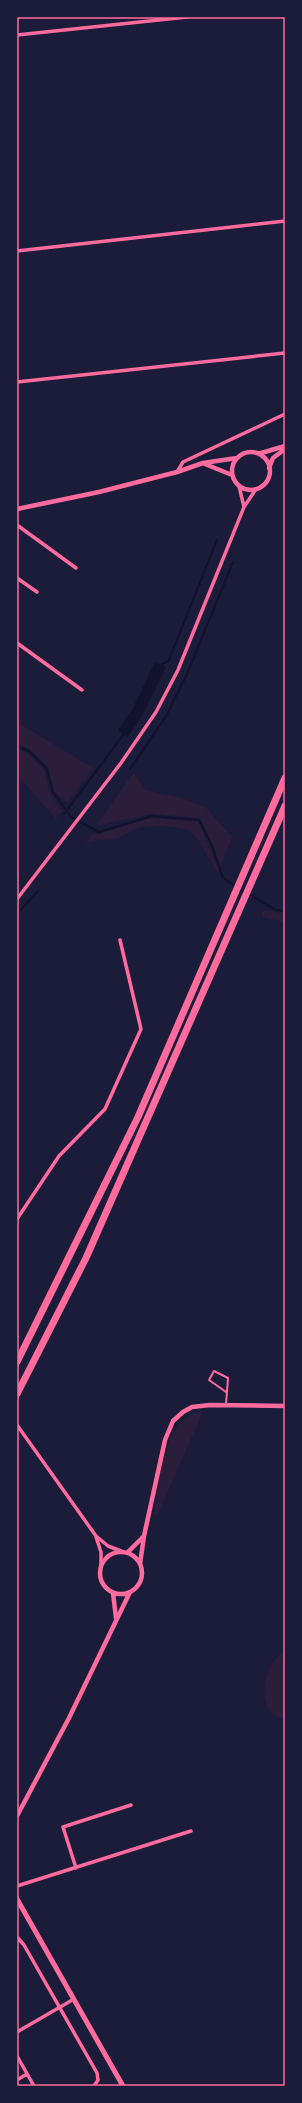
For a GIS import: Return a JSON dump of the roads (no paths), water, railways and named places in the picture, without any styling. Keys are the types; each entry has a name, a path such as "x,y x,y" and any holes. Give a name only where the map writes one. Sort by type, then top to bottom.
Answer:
{"highway":[{"path":"17,1362 138,1117 285,778"},
{"path":"17,1394 86,1258 148,1121 236,915 285,806"}],"main road":[{"path":"17,1899 123,2086"}],"street":[{"path":"17,35 187,17"},
{"path":"17,251 285,221"},
{"path":"17,382 285,353"},
{"path":"177,472 183,462 285,414"},
{"path":"17,509 99,492 177,472 203,463 237,458 245,453 258,454 285,447"},
{"path":"17,899 57,849 121,763 156,712 178,670 244,507 256,489 267,481 269,468 273,458 285,447"},
{"path":"258,454 266,460 269,468"},
{"path":"232,475 233,466 237,458"},
{"path":"203,463 232,475 239,486 244,507"},
{"path":"239,486 248,490 256,489"},
{"path":"17,525 76,568"},
{"path":"17,578 37,592"},
{"path":"17,643 82,690"},
{"path":"17,1219 59,1156 105,1109 141,1029 120,940"},
{"path":"140,1564 144,1536 165,1440 173,1421 183,1412 192,1408 210,1405 226,1404 285,1406"},
{"path":"17,1425 96,1536 108,1546 128,1552 136,1557 142,1572 141,1580 130,1592 69,1718 17,1816"},
{"path":"96,1536 101,1552 101,1565 99,1573 101,1581 106,1588 113,1593 121,1594 130,1592"},
{"path":"128,1552 144,1536"},
{"path":"101,1565 109,1555 121,1551"},
{"path":"113,1593 116,1620"},
{"path":"76,1868 63,1827 130,1805"},
{"path":"17,1886 191,1831"},
{"path":"17,1937 24,1945 97,2074 98,2080 94,2086"},
{"path":"17,2032 74,1999"},
{"path":"17,2056 34,2086"},
{"path":"17,2080 27,2074"}],"lane":[{"path":"226,1392 209,1380 214,1371 228,1378 226,1404"}],"waterway":[{"path":"161,665 169,660 217,540"},
{"path":"130,769 165,718 187,674 233,562"},
{"path":"64,814 124,734"},
{"path":"17,746 29,751 47,769 53,792 71,817 99,832 152,816 199,820 211,843 223,878 245,892"},
{"path":"17,882 21,878"},
{"path":"17,914 38,891"},
{"path":"249,894 276,910 285,911"}]}
